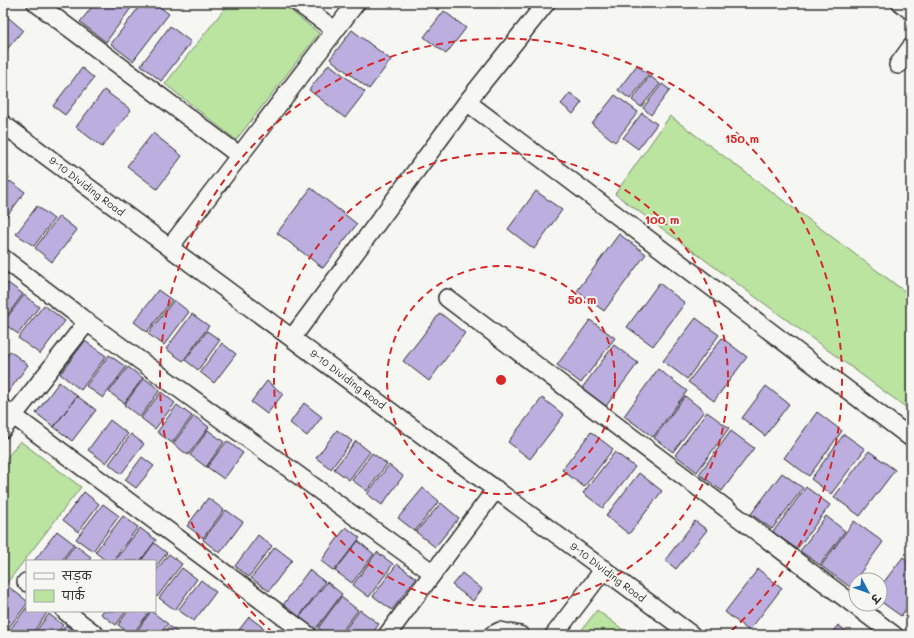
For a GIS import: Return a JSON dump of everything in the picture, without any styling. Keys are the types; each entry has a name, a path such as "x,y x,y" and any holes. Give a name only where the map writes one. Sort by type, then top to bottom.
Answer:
{"street":[{"path":"36,3 240,156"},
{"path":"298,3 335,30"},
{"path":"170,248 356,3"},
{"path":"292,338 467,102 546,3"},
{"path":"901,3 911,11"},
{"path":"898,65 911,47"},
{"path":"467,102 911,438"},
{"name":"9-10 Dividing Road","path":"3,124 692,635"},
{"path":"3,258 87,322 433,573"},
{"path":"447,298 894,635"},
{"path":"3,429 8,412 87,322"},
{"path":"8,412 308,635"},
{"path":"386,635 496,489"},
{"path":"554,635 604,569"},
{"path":"65,612 96,635"},
{"path":"492,635 500,631 520,635"}],"green space":[{"path":"229,3 281,3 319,33 236,140 165,84"},
{"path":"670,116 911,296 911,411 615,194"},
{"path":"20,441 81,487 3,588 3,463"},
{"path":"597,610 630,635 578,635"}],"building":[{"path":"95,3 134,4 106,42 80,22"},
{"path":"142,3 155,3 169,14 133,61 111,44"},
{"path":"429,3 443,3 438,10"},
{"path":"444,11 466,28 446,54 424,37"},
{"path":"3,13 23,30 3,54"},
{"path":"170,26 191,42 161,81 141,65"},
{"path":"352,30 391,60 369,89 330,59"},
{"path":"329,64 365,92 345,118 309,90"},
{"path":"637,65 649,75 630,99 618,90"},
{"path":"82,68 94,78 65,115 53,106"},
{"path":"650,76 660,84 641,107 632,100"},
{"path":"662,84 670,90 651,115 643,108"},
{"path":"104,90 131,110 102,147 76,127"},
{"path":"570,93 582,102 573,114 561,104"},
{"path":"615,95 638,112 615,142 592,124"},
{"path":"642,113 657,124 638,149 623,138"},
{"path":"153,133 182,156 157,189 127,166"},
{"path":"3,172 9,177 3,186"},
{"path":"10,181 25,192 4,220 3,190"},
{"path":"311,188 357,224 323,268 277,233"},
{"path":"536,191 562,210 534,249 508,229"},
{"path":"37,206 54,219 34,246 16,234"},
{"path":"59,216 77,230 52,262 35,248"},
{"path":"619,234 646,254 604,311 577,291"},
{"path":"8,283 23,294 3,321 3,290"},
{"path":"659,283 685,303 653,346 627,327"},
{"path":"158,290 172,300 147,332 134,322"},
{"path":"24,295 39,307 18,334 3,323"},
{"path":"174,300 189,312 164,345 148,334"},
{"path":"44,305 65,321 40,354 18,338"},
{"path":"440,313 465,333 429,381 403,361"},
{"path":"192,314 209,326 183,361 166,349"},
{"path":"696,318 719,335 687,379 663,361"},
{"path":"590,320 615,338 581,383 557,365"},
{"path":"207,331 220,340 198,370 185,360"},
{"path":"722,338 747,357 714,401 688,382"},
{"path":"85,341 106,356 81,390 60,374"},
{"path":"222,343 236,354 214,383 200,372"},
{"path":"614,345 638,363 606,406 582,388"},
{"path":"10,351 28,365 6,395 3,392 3,361"},
{"path":"109,355 126,367 103,398 86,386"},
{"path":"128,367 143,378 124,403 109,392"},
{"path":"658,369 687,391 653,437 624,416"},
{"path":"144,378 160,390 140,417 124,405"},
{"path":"267,381 283,394 267,414 251,402"},
{"path":"59,382 77,396 54,427 36,413"},
{"path":"766,386 789,404 765,436 742,418"},
{"path":"161,392 175,403 155,429 141,418"},
{"path":"77,396 96,410 72,441 54,427"},
{"path":"685,396 704,411 673,452 654,438"},
{"path":"542,398 564,415 530,459 508,442"},
{"path":"304,403 322,417 307,436 290,423"},
{"path":"177,405 192,416 172,443 157,432"},
{"path":"707,412 729,428 697,472 675,455"},
{"path":"817,412 842,431 809,476 784,458"},
{"path":"194,416 209,427 188,455 173,444"},
{"path":"110,420 128,434 106,463 88,450"},
{"path":"208,430 224,442 206,467 190,455"},
{"path":"337,430 352,441 331,469 316,458"},
{"path":"731,431 754,448 722,491 699,474"},
{"path":"591,432 613,449 584,487 562,470"},
{"path":"131,434 144,444 121,474 109,464"},
{"path":"844,434 865,449 831,494 811,479"},
{"path":"227,441 243,453 224,479 207,467"},
{"path":"356,441 370,452 349,480 334,469"},
{"path":"869,451 895,470 860,516 834,497"},
{"path":"615,452 635,467 603,508 583,493"},
{"path":"372,453 387,464 367,491 352,480"},
{"path":"142,457 154,466 136,488 125,480"},
{"path":"389,465 403,476 382,505 367,494"},
{"path":"639,473 662,491 629,534 606,516"},
{"path":"782,473 803,488 772,529 751,514"},
{"path":"806,487 830,505 797,549 773,532"},
{"path":"423,488 439,501 415,531 398,518"},
{"path":"84,492 99,504 78,532 63,520"},
{"path":"208,498 224,510 203,538 187,526"},
{"path":"441,503 459,518 435,547 416,532"},
{"path":"103,504 119,516 93,551 76,539"},
{"path":"226,510 243,522 220,553 203,540"},
{"path":"123,516 138,527 113,560 105,560 95,552"},
{"path":"826,516 845,531 820,565 800,551"},
{"path":"695,521 707,530 676,569 665,560"},
{"path":"854,521 883,542 861,572 848,572 848,586 821,566"},
{"path":"346,527 360,538 334,571 321,561"},
{"path":"140,528 156,540 141,560 115,560"},
{"path":"57,531 74,544 62,560 35,560"},
{"path":"258,535 272,546 249,577 235,566"},
{"path":"358,541 374,554 352,583 335,571"},
{"path":"154,543 167,553 156,567 156,560 142,560"},
{"path":"75,545 91,557 90,560 64,560"},
{"path":"275,547 292,560 269,591 251,578"},
{"path":"377,552 393,564 369,597 353,585"},
{"path":"169,554 182,564 157,597 156,571"},
{"path":"903,557 911,563 911,602 901,616 888,607 888,577"},
{"path":"397,564 416,578 392,610 373,596"},
{"path":"182,568 197,579 175,610 159,598"},
{"path":"758,569 782,588 749,631 725,612"},
{"path":"309,570 325,582 299,617 283,605"},
{"path":"462,573 482,589 473,601 452,585"},
{"path":"201,580 216,592 194,621 178,610"},
{"path":"327,582 342,594 315,630 299,618"},
{"path":"9,587 26,600 26,605 3,635 3,594"},
{"path":"341,597 358,610 339,635 328,635 318,628"},
{"path":"26,608 26,612 47,613 31,635 6,635"},
{"path":"360,610 379,624 371,635 341,635"},
{"path":"102,612 125,612 116,625 101,614"},
{"path":"127,612 149,612 132,635 118,625"},
{"path":"150,612 168,624 159,635 134,635"},
{"path":"49,614 63,625 56,635 33,635"},
{"path":"249,617 265,629 260,635 235,635"},
{"path":"66,625 79,635 58,635"},
{"path":"838,625 851,635 830,635"},
{"path":"169,626 181,635 162,635"}]}
